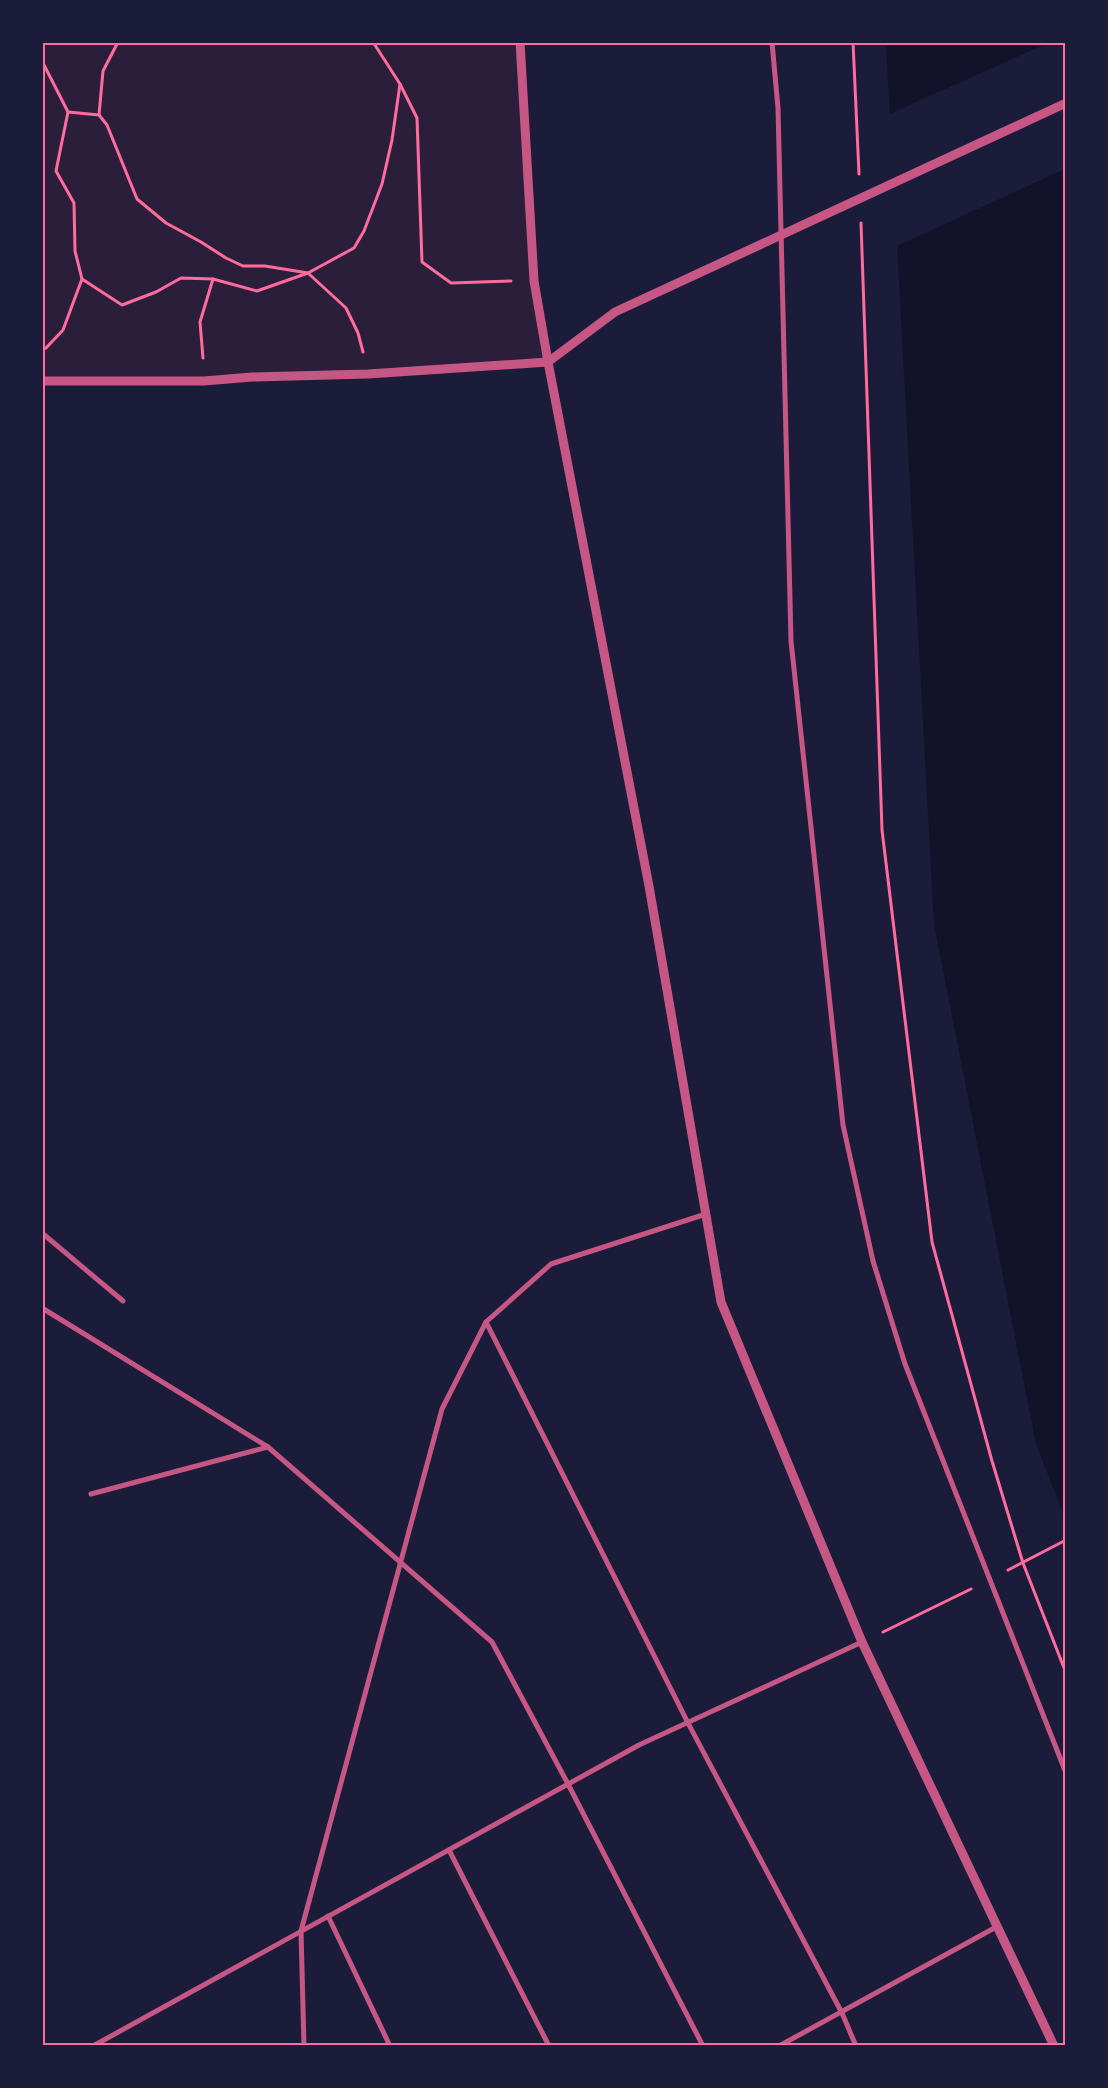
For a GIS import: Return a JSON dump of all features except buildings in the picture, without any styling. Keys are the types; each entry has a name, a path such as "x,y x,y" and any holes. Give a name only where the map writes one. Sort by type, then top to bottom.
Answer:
{"street":[{"path":"520,42 534,281 647,876 721,1302 862,1642 1054,2046"},
{"path":"772,42 778,108 791,641 843,1125 873,1261 905,1364 1066,1774"},
{"path":"42,381 204,382 252,377 368,374 548,362 615,312 1066,102"},
{"path":"304,2046 301,1931 442,1409 486,1322 551,1264 706,1214"},
{"path":"42,1233 123,1301"},
{"path":"42,1308 268,1447 492,1642 568,1784 703,2046"},
{"path":"486,1322 688,1723 842,2013 856,2046"},
{"path":"91,1494 268,1447"},
{"path":"93,2046 639,1745 862,1642"},
{"path":"449,1850 549,2046"},
{"path":"328,1916 390,2046"},
{"path":"779,2046 998,1926"}],"path":[{"path":"118,42 103,71 99,115 107,125 137,199 166,223 243,266 265,266 308,274 346,308 358,333 368,374"},
{"path":"373,42 400,84 417,118 422,262 451,283 534,281"},
{"path":"853,42 859,178"},
{"path":"42,61 68,112 56,171 74,203 75,251 82,279 63,330 46,348 42,348"},
{"path":"82,279 122,305 156,292 181,278 213,279 257,291 308,274 354,248 364,230 382,184 392,140 400,84"},
{"path":"68,112 99,115"},
{"path":"861,218 882,830 932,1242 992,1461 1020,1554 1066,1673"},
{"path":"204,382 200,322 213,279"},
{"path":"1005,1571 1066,1540"},
{"path":"862,1642 979,1584"}],"shaded area":[{"path":"43,43 515,43 534,281 548,362 368,374 43,381"},
{"path":"886,43 1065,43 1065,1518 1036,1444 934,924"}],"pier":[{"path":"1048,43 1065,43 1065,169 895,247 887,115"}]}
